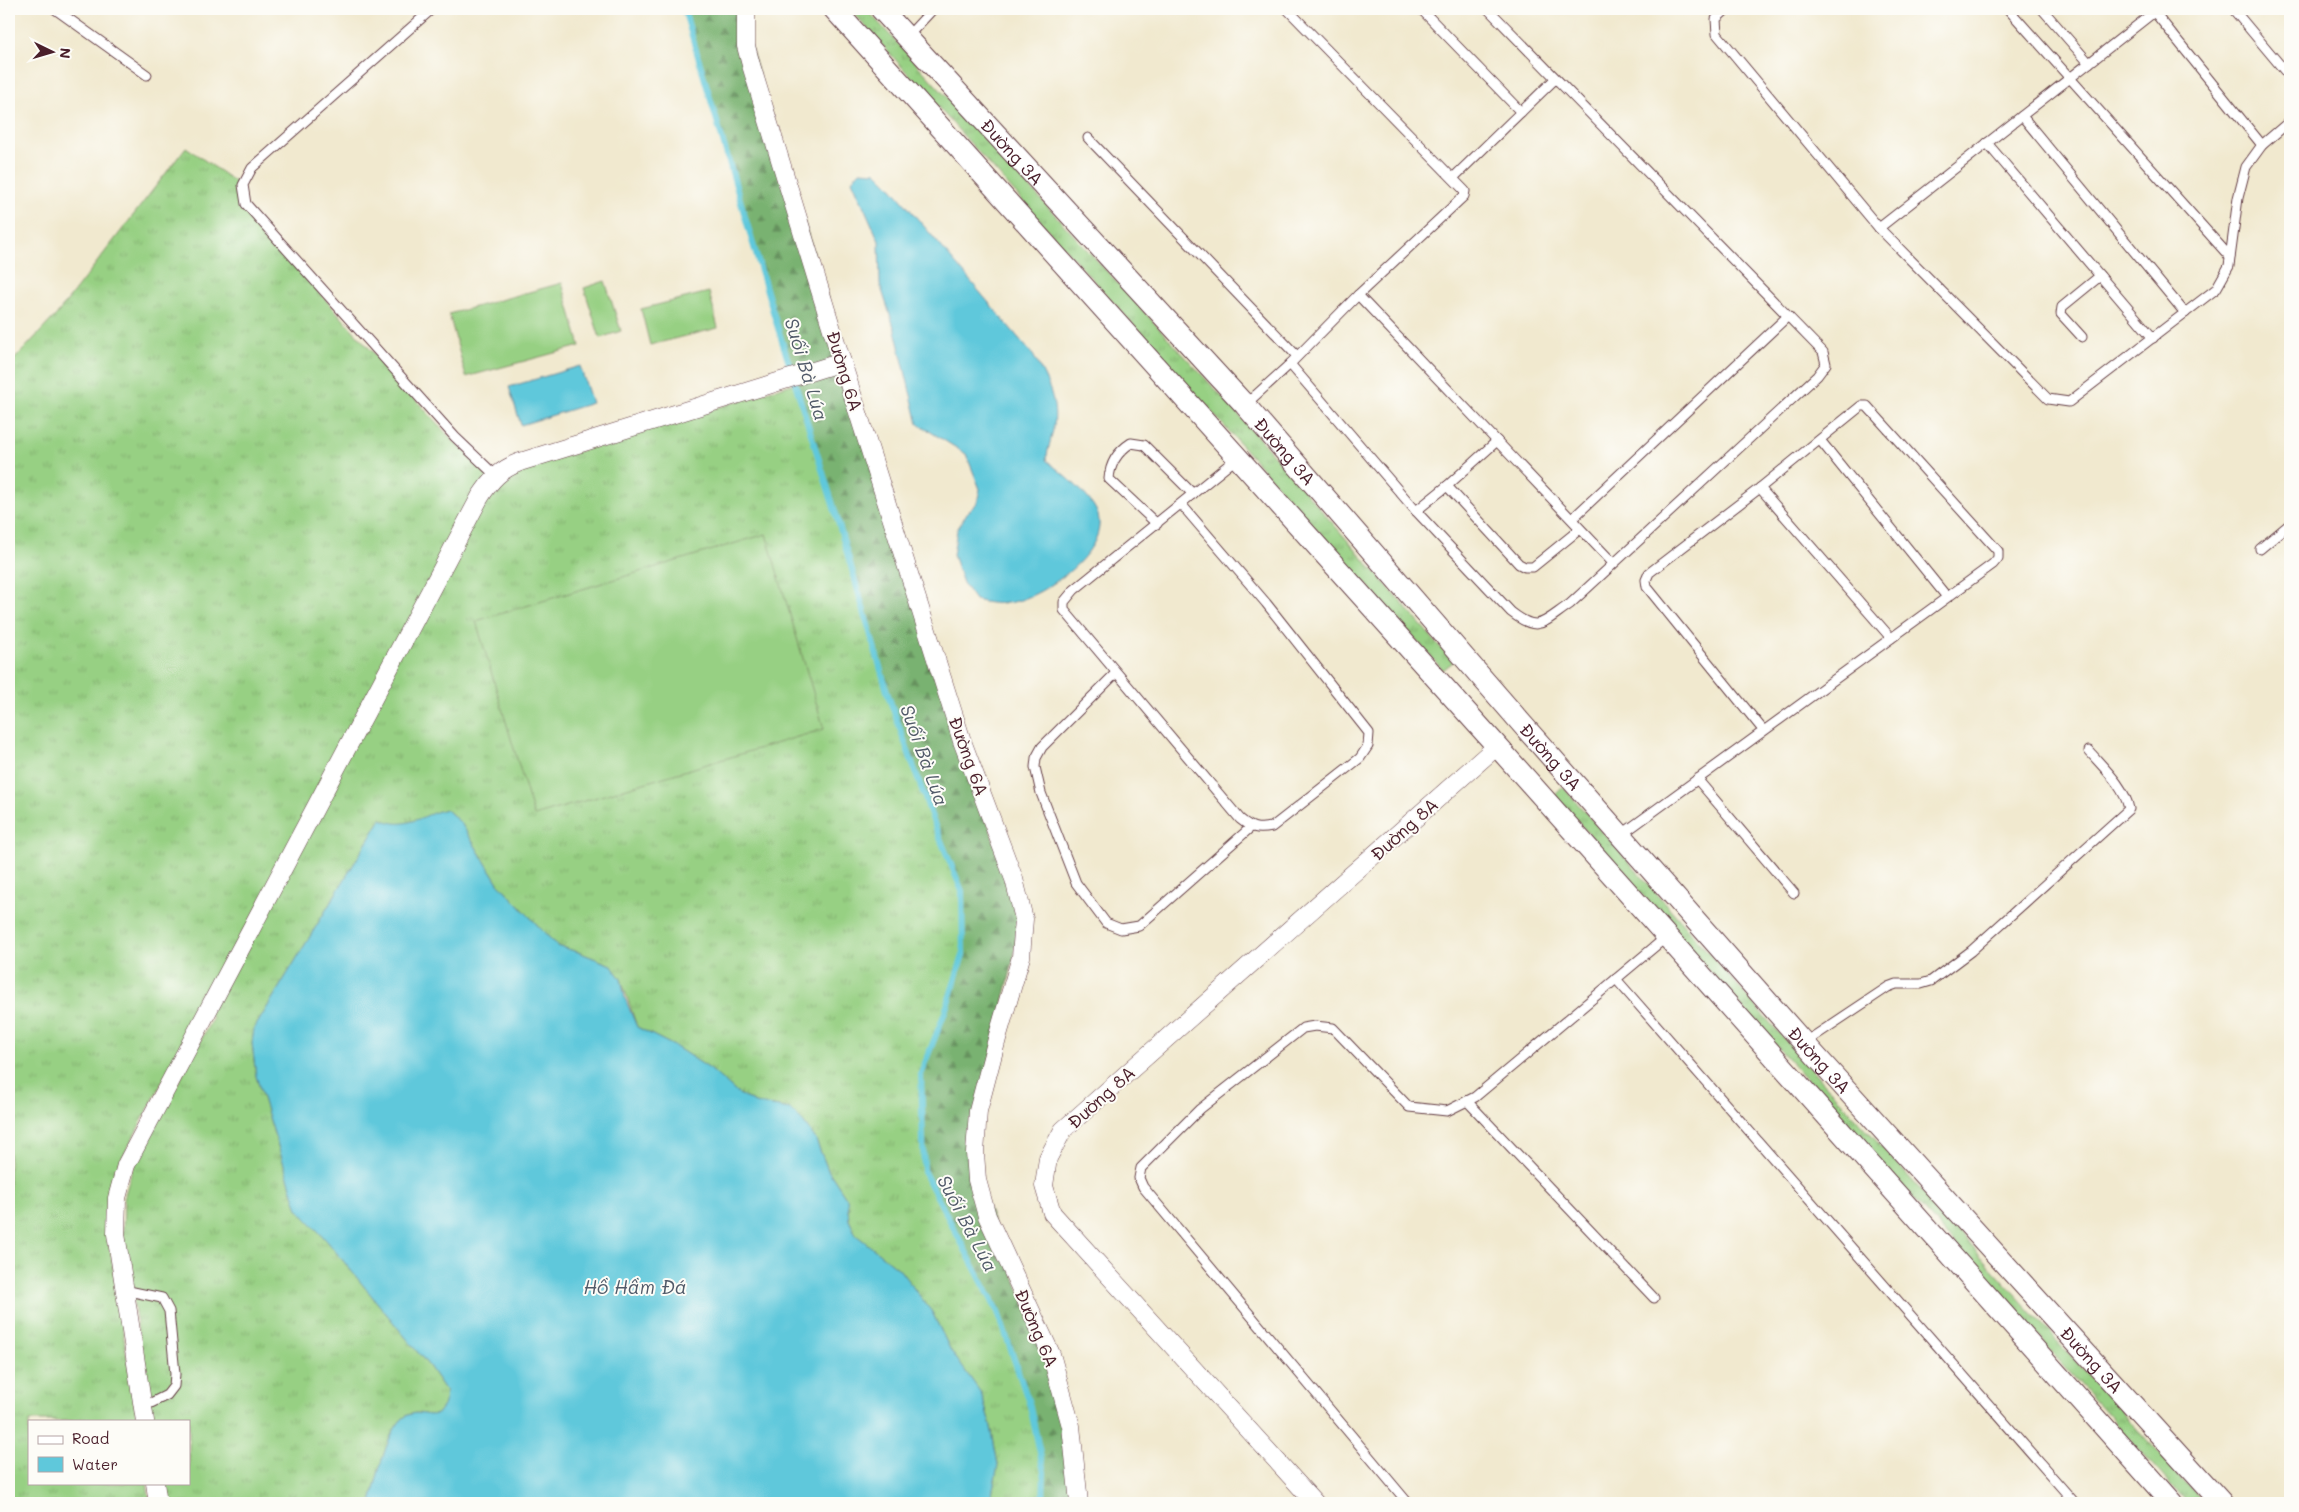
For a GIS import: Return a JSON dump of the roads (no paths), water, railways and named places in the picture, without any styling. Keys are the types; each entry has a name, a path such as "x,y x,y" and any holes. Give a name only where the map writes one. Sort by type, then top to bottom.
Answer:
{"street":[{"name":"Đường 6A","path":"746,9 746,46 751,65 842,362 962,741 1014,879 1024,918 1021,957 978,1111 975,1153 977,1180 987,1216 1051,1354 1071,1426 1078,1503"},
{"name":"Đường 3A","path":"834,9 1497,746 1665,938 2172,1503"},
{"name":"Đường 3A","path":"881,9 1245,405 1522,724 1804,1043 2222,1503"},
{"path":"144,1414 116,1234 117,1198 126,1165 480,497 496,476 508,467 520,462 842,362"},
{"path":"1497,746 1522,724"},
{"name":"Đường 8A","path":"1315,1503 1052,1213 1044,1186 1048,1158 1063,1130 1497,746"},
{"path":"155,1484 158,1503"}],"lane":[{"path":"55,9 147,76"},
{"path":"432,9 252,168 243,185 246,204 455,437 496,476"},
{"path":"907,37 933,9"},
{"path":"1245,405 1290,364 1358,295 1464,196 1465,191 1287,9"},
{"path":"1422,9 1521,112"},
{"path":"1290,364 1416,511 1511,612 1526,624 1539,625 1570,604 1614,564 1818,376 1826,364 1823,352 1488,9"},
{"path":"1727,9 1716,19 1717,34 1879,228 2048,398 2069,402 2216,289 2229,266 2238,198 2246,167 2262,145 2290,121"},
{"path":"2008,9 2071,77 2230,257"},
{"path":"2042,9 2089,63"},
{"path":"2234,9 2290,77"},
{"path":"1879,228 2155,10 2262,145"},
{"path":"1453,178 1555,79"},
{"path":"2022,116 2185,313"},
{"path":"1088,138 1298,356"},
{"path":"1987,143 2153,338"},
{"path":"2082,337 2061,314 2062,307 2100,276"},
{"path":"1358,295 1614,564"},
{"path":"1572,519 1788,316"},
{"path":"1622,835 1763,730 1993,564 1998,558 1998,551 1871,408 1861,406 1760,488 1649,573 1646,580 1648,587 1763,730"},
{"path":"1820,440 1947,597"},
{"path":"1416,511 1497,441"},
{"path":"1157,524 1110,479 1110,468 1120,450 1131,442 1144,445 1193,494"},
{"path":"1181,504 1266,604 1369,733 1368,746 1360,758 1272,828 1258,830 1250,828 1240,819 1064,610 1064,602 1074,590 1237,458"},
{"path":"1447,486 1519,564 1526,567 1533,567 1580,529"},
{"path":"1760,488 1891,638"},
{"path":"2260,549 2290,524"},
{"path":"1116,673 1042,746 1036,758 1035,767 1041,793 1076,883 1106,923 1121,929 1138,926 1250,828"},
{"path":"1804,1043 1888,987 1896,984 1921,984 1931,981 1971,951 2129,808 2128,800 2089,750"},
{"path":"1697,779 1794,893"},
{"path":"1408,1503 1143,1187 1139,1178 1142,1168 1200,1109 1302,1028 1315,1026 1333,1028 1409,1106 1447,1111 1476,1097 1665,938"},
{"path":"1616,979 2075,1503"},
{"path":"1467,1101 1654,1298"},
{"path":"124,1290 162,1298 169,1311 175,1374 174,1386 167,1395 144,1414"}],"water":[{"path":"860,171 876,172 890,186 1033,355 1050,388 1055,415 1046,460 1088,498 1097,512 1099,527 1095,541 1085,556 1072,569 1057,581 1026,598 1003,603 975,600 963,583 953,555 957,530 967,513 977,503 980,489 966,454 918,424 895,330 880,284 879,241 852,180"},
{"path":"580,366 592,403 521,425 509,387"},
{"name":"Hồ Hầm Đá","path":"446,809 461,823 498,883 557,946 611,965 621,979 625,998 637,1027 676,1047 710,1069 737,1093 755,1103 790,1109 803,1122 815,1138 828,1170 847,1199 849,1220 856,1235 899,1269 932,1312 951,1351 981,1393 991,1427 998,1465 990,1503 371,1503 384,1453 396,1427 403,1418 411,1414 437,1414 445,1403 446,1391 429,1366 327,1241 298,1209 256,1076 252,1043 254,1029 381,819 390,822 406,823"}],"waterway":[{"name":"Suối Bà Lúa","path":"684,9 776,322 835,511 889,698 935,826 962,891 963,955 945,1012 921,1073 924,1172 998,1312 1030,1406 1044,1472 1043,1503"}]}
